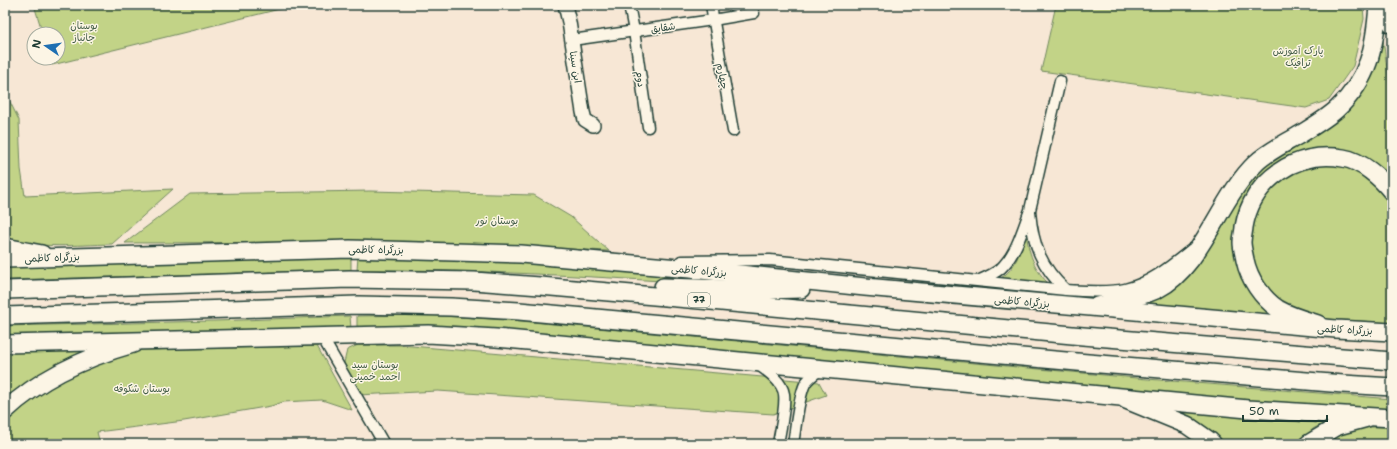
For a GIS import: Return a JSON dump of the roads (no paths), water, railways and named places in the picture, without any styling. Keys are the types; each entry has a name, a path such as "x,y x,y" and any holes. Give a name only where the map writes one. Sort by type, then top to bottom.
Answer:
{"main road":[{"path":"1091,307 1137,297 1158,289 1170,281 1184,268 1203,241 1239,181 1257,162 1330,115 1351,95 1368,65 1376,35 1378,5"},
{"path":"1390,5 1392,24"},
{"path":"1336,329 1294,316 1278,309 1265,297 1255,284 1247,268 1242,241 1247,213 1258,192 1272,176 1292,164 1308,159 1326,157 1344,158 1373,173 1392,192"},
{"path":"5,247 58,257"},
{"name":"بزرگراه کاظمی","path":"5,259 365,249 514,253 865,287 1336,329 1392,332"},
{"name":"77","path":"5,290 349,279 474,281 610,292 1083,336 1392,361"},
{"path":"610,292 668,286 764,290 865,287"},
{"path":"5,316 358,305 451,307 519,311 1109,365 1392,387"},
{"path":"5,344 428,334 481,337 1248,408 1392,418"},
{"path":"5,411 38,386 74,366 107,351 143,341"},
{"path":"1114,395 1187,425 1213,444"},
{"path":"1308,444 1338,426 1369,417"}],"street":[{"name":"ابن سینا","path":"565,5 583,112 585,120 593,124"},
{"name":"دوم","path":"629,5 648,127"},
{"name":"چهارم","path":"711,5 733,131"},
{"name":"شقایق","path":"572,40 754,13"},
{"path":"979,280 994,273 1004,265 1018,241 1030,210 1060,82"},
{"path":"1030,210 1036,247 1053,278 1066,290"},
{"path":"608,262 770,260 1066,290 1101,291 1125,289 1150,280 1203,241"},
{"path":"322,337 384,444"},
{"path":"754,362 778,382 784,394 778,444"},
{"path":"794,444 802,394 806,383 812,376 823,368"}],"park label":[{"name":"بوستان جانباز","path":"84,30"},
{"name":"پارک آموزش ترافیک","path":"1298,56"},
{"name":"بوستان نور","path":"497,220"},
{"name":"بوستان سید احمد خمینی","path":"375,370"},
{"name":"بوستان شکوفه","path":"142,388"}]}
